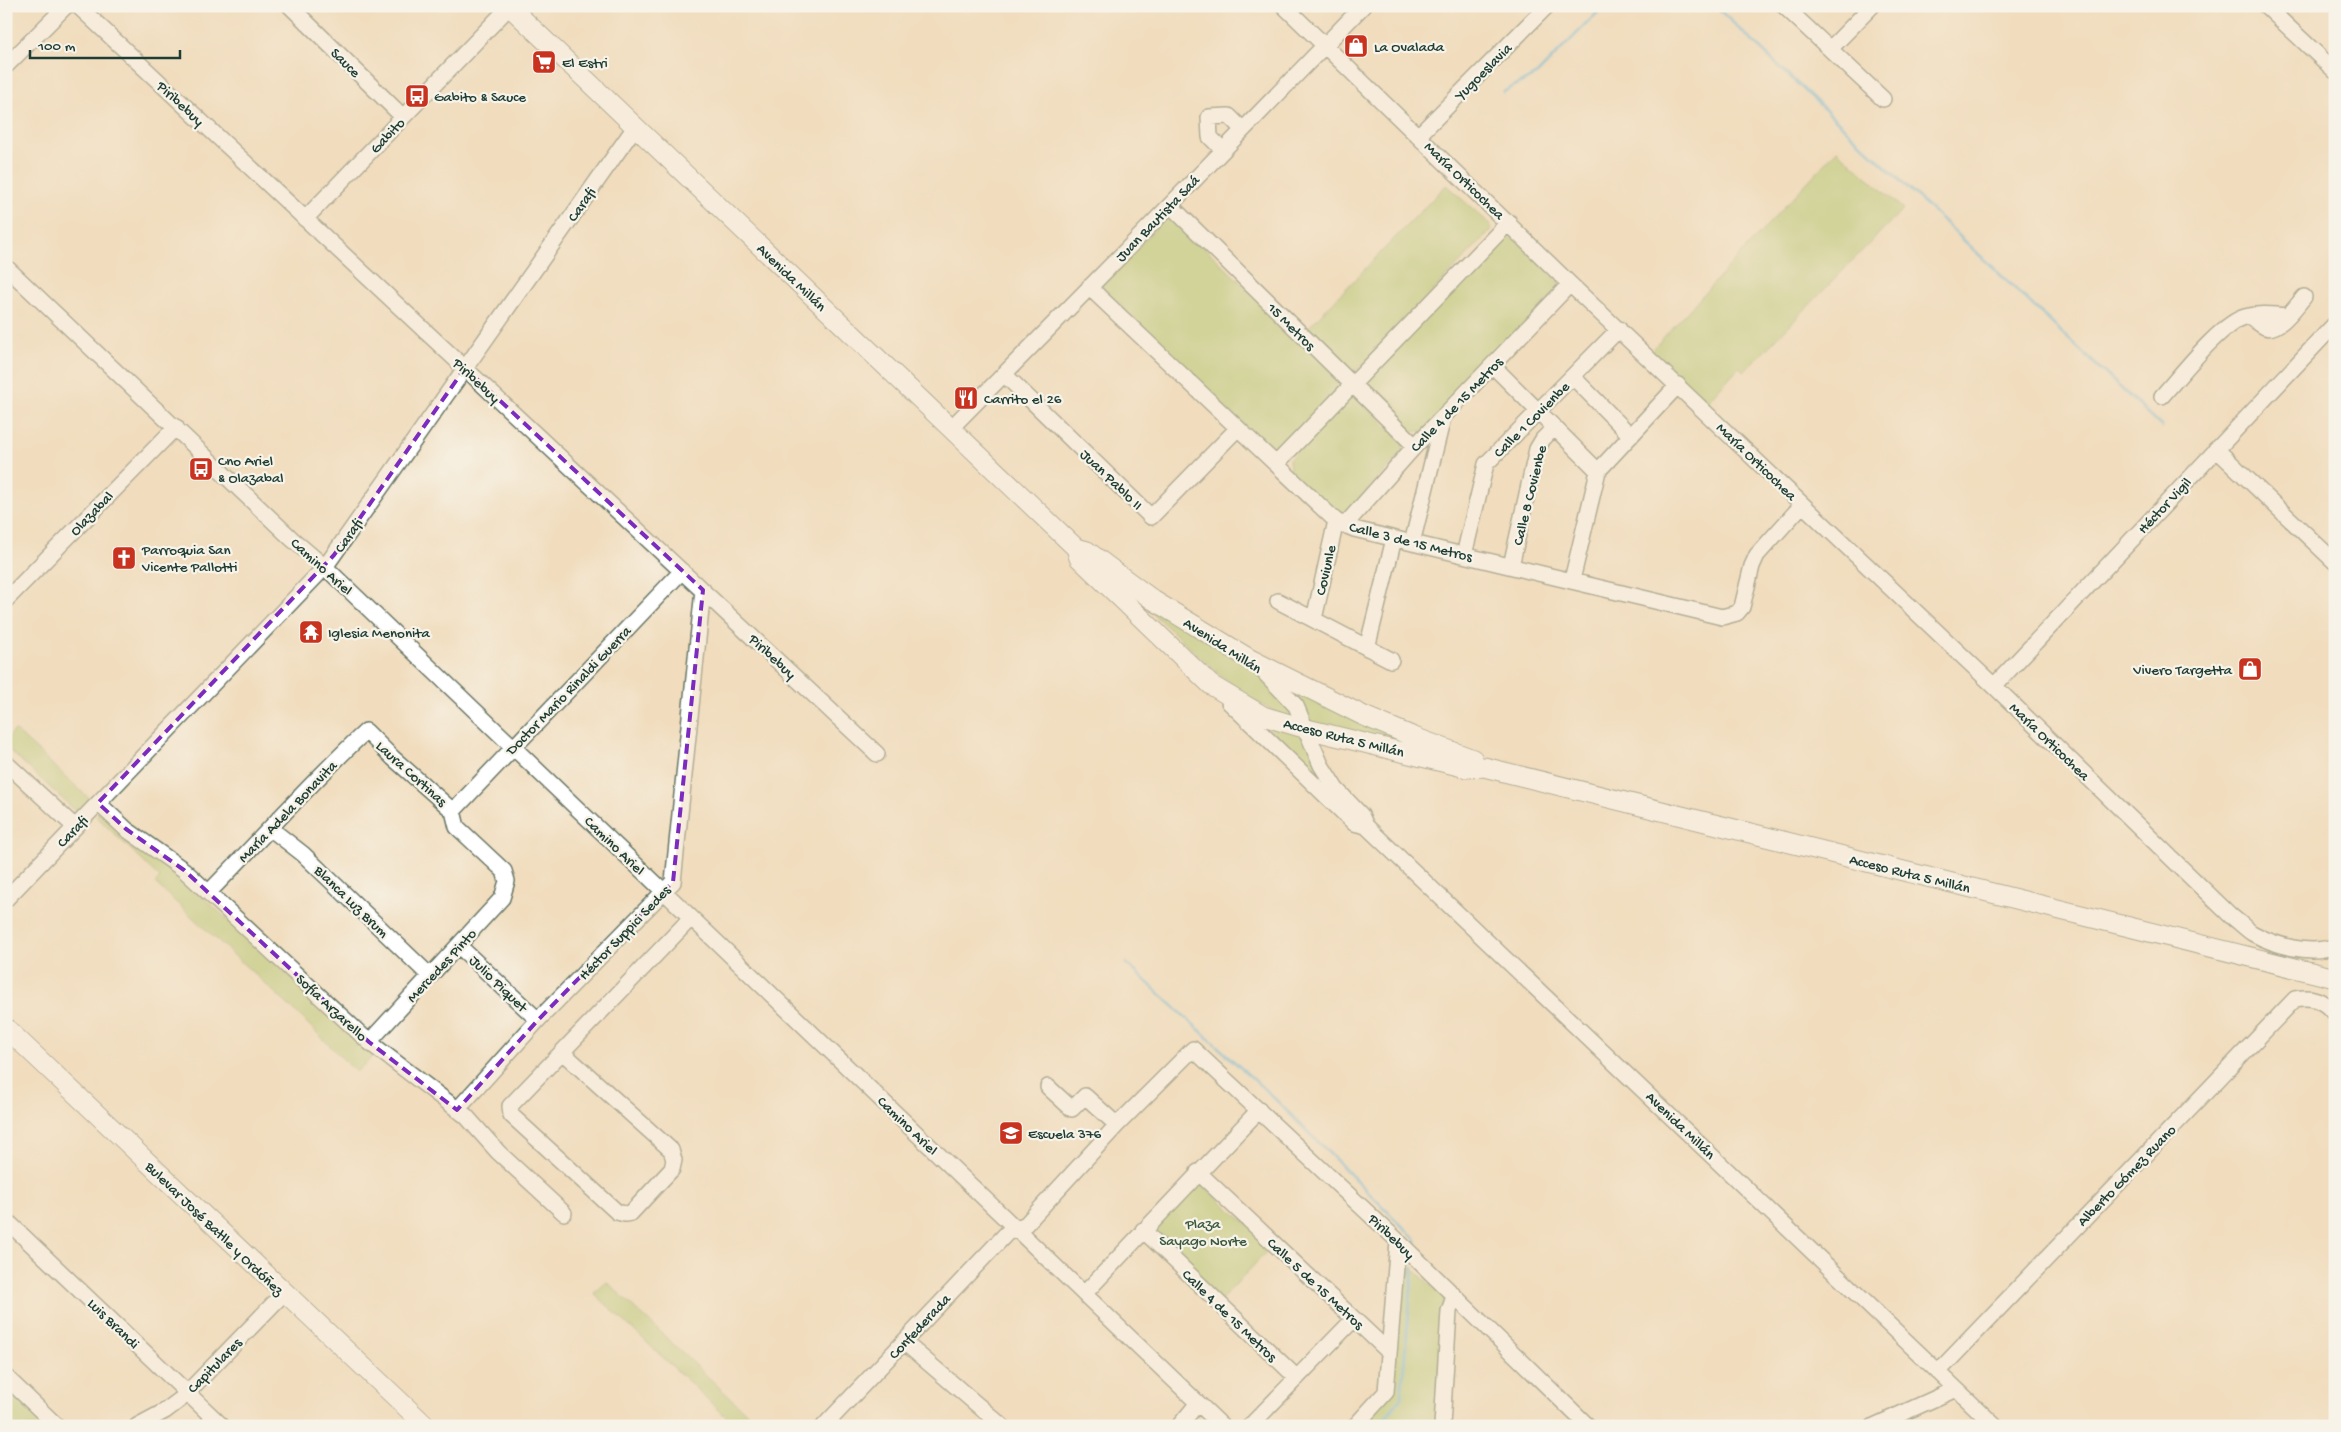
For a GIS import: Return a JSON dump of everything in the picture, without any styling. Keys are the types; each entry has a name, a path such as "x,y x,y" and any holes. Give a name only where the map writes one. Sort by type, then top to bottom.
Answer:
{"main road":[{"name":"Avenida Millán","path":"510,7 1076,548 1079,558 1212,685"},
{"name":"Avenida Millán","path":"1076,548 1087,550 1153,600 1250,659"},
{"name":"Acceso Ruta 5 Millán","path":"1250,659 1342,706 1414,738 1471,758 1484,767"},
{"name":"Acceso Ruta 5 Millán","path":"1212,685 1263,716 1307,729 1466,768 1484,767 2335,978"},
{"name":"Bulevar José Batlle y Ordóñez","path":"6,1028 426,1426"}],"street":[{"path":"6,66 66,6"},
{"name":"Piribebuy","path":"78,6 877,754"},
{"name":"Sauce","path":"290,6 403,117"},
{"name":"María Orticochea","path":"1284,6 1509,222 1570,284 1994,686 2231,916 2252,932 2276,943 2309,950 2335,946"},
{"name":"Juan Bautista Saá","path":"950,429 1363,6"},
{"name":"Yugoeslavia","path":"1419,136 1547,6"},
{"path":"1784,6 1883,99"},
{"path":"1830,49 1872,6"},
{"path":"2266,6 2335,71"},
{"name":"Gabito","path":"305,218 510,7"},
{"path":"1223,150 1210,137 1209,117 1229,116 1243,130"},
{"name":"Carafi","path":"6,899 325,567 635,127"},
{"name":"15 Metros","path":"1170,205 1415,446"},
{"path":"1276,464 1509,222"},
{"name":"Camino Ariel","path":"6,267 292,539 325,567 1222,1426"},
{"name":"Calle 4 de 15 Metros","path":"1340,523 1570,284"},
{"name":"Calle 3 de 15 Metros","path":"1089,287 1340,523 1394,539 1722,617 1729,617 1742,607 1752,566 1757,555 1802,505"},
{"path":"2162,396 2228,324 2259,314 2287,316 2304,297"},
{"name":"Héctor Vigil","path":"1994,686 2335,324"},
{"name":"Calle 1 Covienbe","path":"1464,555 1486,464 1619,329"},
{"path":"1493,366 1598,471"},
{"name":"Juan Pablo II","path":"1004,374 1151,517 1238,428"},
{"path":"1573,377 1632,436"},
{"path":"1572,580 1598,471 1678,385"},
{"path":"1412,543 1443,418"},
{"name":"Olazabal","path":"6,600 176,427"},
{"name":"Calle 8 Covienbe","path":"1511,566 1537,449 1543,439 1554,428"},
{"path":"2216,449 2335,562"},
{"name":"Coviunle","path":"1314,619 1340,523"},
{"path":"1367,648 1394,539"},
{"name":"Doctor Mario Rinaldi Guerra","path":"453,811 682,571"},
{"name":"Héctor Suppici Sedes","path":"457,1110 538,1020 673,882 703,590"},
{"path":"1278,601 1391,660"},
{"name":"Avenida Millán","path":"1250,659 1282,689 1296,706 1321,765 1336,789 1362,816 1366,826 1995,1426"},
{"name":"Avenida Millán","path":"1212,685 1354,822 1366,826"},
{"name":"Laura Cortinas","path":"366,731 453,811 457,827 504,870 506,884"},
{"name":"María Adela Bonavita","path":"209,892 271,829 317,777 366,731"},
{"path":"6,763 75,827"},
{"name":"Sofía Arzarello","path":"98,803 126,829 184,870 209,892 369,1042 457,1110 564,1213"},
{"name":"Blanca Luz Brum","path":"271,829 303,854 430,976"},
{"name":"Mercedes Pinto","path":"369,1042 502,898 506,884"},
{"path":"562,1052 672,1150 674,1160 672,1169 631,1213 617,1212 511,1115 510,1106 691,918"},
{"name":"Julio Piquet","path":"459,946 538,1020"},
{"name":"Alberto Gómez Ruano","path":"1938,1372 2295,999 2308,997 2322,1001 2335,1013"},
{"name":"Piribebuy","path":"1193,1049 1398,1242 1588,1426"},
{"name":"Confederada","path":"824,1426 1007,1233 1026,1224 1117,1125 1193,1049"},
{"path":"1048,1088 1072,1109 1085,1096 1117,1125"},
{"path":"1084,1294 1259,1110"},
{"name":"Calle 5 de 15 Metros","path":"1198,1172 1390,1352"},
{"name":"Luis Brandi","path":"6,1220 222,1426"},
{"name":"Calle 4 de 15 Metros","path":"1143,1230 1297,1378"},
{"path":"1355,1426 1386,1392 1398,1242"},
{"name":"Capitulares","path":"137,1426 165,1411 187,1393 284,1293"},
{"path":"1442,1426 1449,1311 1454,1298"},
{"path":"1250,1426 1354,1319"},
{"path":"904,1342 1002,1426"},
{"path":"6,1377 57,1426"},
{"path":"1874,1426 1956,1388"},
{"path":"1179,1426 1198,1403"}],"highlighted area":[{"path":"465,368 703,590 673,882 538,1020 457,1110 369,1042 184,870 126,829 98,803 334,555"}],"green space":[{"path":"1837,150 1903,209 1744,372 1739,367 1706,403 1651,351"},
{"path":"1446,185 1490,224 1491,230 1358,370 1346,370 1306,330"},
{"path":"1168,216 1174,218 1342,381 1342,387 1283,451 1269,450 1103,288 1102,283"},
{"path":"1514,238 1559,283 1557,290 1424,431 1408,432 1365,386 1366,380 1503,239"},
{"path":"1350,397 1360,399 1403,443 1402,452 1345,513 1334,513 1290,471 1289,459"},
{"path":"1124,588 1265,678 1299,720 1283,716 1243,695"},
{"path":"1281,681 1461,759 1310,722"},
{"path":"1272,723 1304,731 1324,782 1270,729"},
{"path":"15,730 93,802 79,814 6,747 6,739"},
{"path":"101,810 159,857 375,1054 356,1072 297,1013 155,883 160,878 96,816"},
{"name":"Plaza Sayago Norte","path":"1199,1182 1272,1246 1221,1300 1152,1231"},
{"path":"1404,1261 1443,1296 1444,1300 1437,1426 1362,1426 1387,1399 1401,1263"},
{"path":"607,1282 760,1426 736,1426 594,1293"},
{"path":"6,1383 52,1426 6,1426"}],"waterway":[{"path":"1503,92 1537,74 1604,6"},
{"path":"1715,6 2162,427"},
{"path":"1126,963 1273,1097 1416,1240 1415,1248"},
{"path":"1379,1426 1401,1398 1413,1267"}],"place":[{"name":"La Ovalada","path":"1356,46"},
{"name":"El Estri","path":"544,62"},
{"name":"Gabito & Sauce","path":"417,96"},
{"name":"Carrito el 26","path":"966,398"},
{"name":"Cno Ariel & Olazabal","path":"201,469"},
{"name":"Parroquia San Vicente Pallotti","path":"124,558"},
{"name":"Iglesia Menonita","path":"311,632"},
{"name":"Vivero Targetta","path":"2250,669"},
{"name":"Escuela 376","path":"1011,1133"}]}
